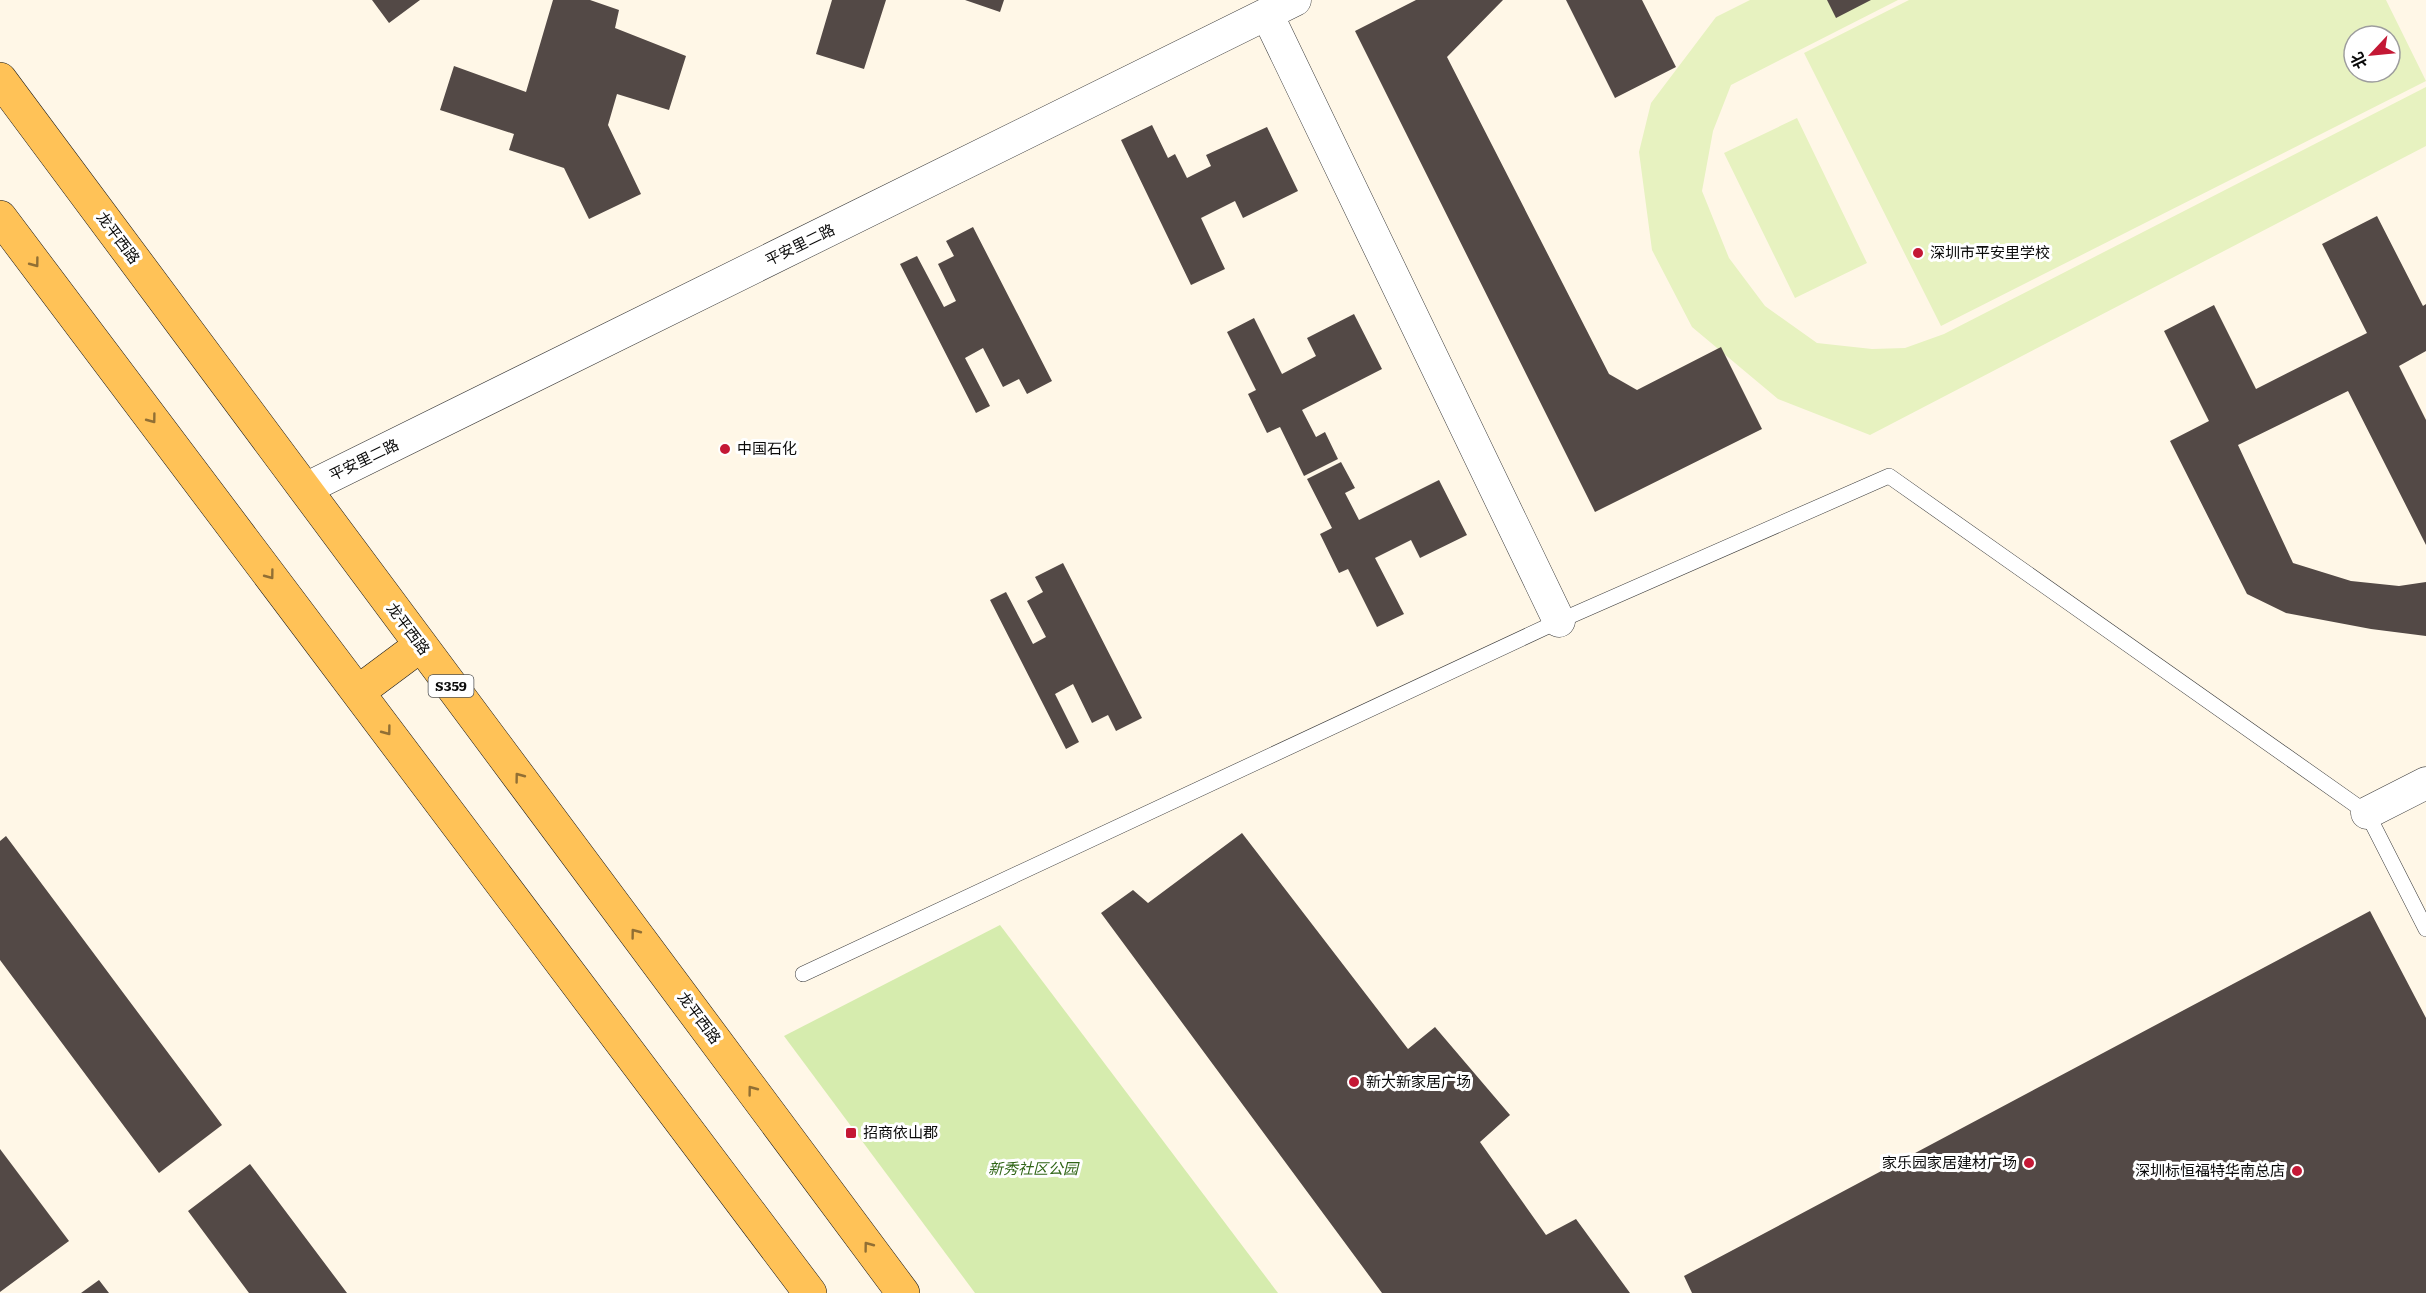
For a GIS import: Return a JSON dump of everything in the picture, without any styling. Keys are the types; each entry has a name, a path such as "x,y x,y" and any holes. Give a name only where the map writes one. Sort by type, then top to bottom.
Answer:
{"main road":[{"name":"龙平西路","path":"0,79 903,1293"},
{"path":"0,217 810,1293"},
{"path":"358,692 420,645"}],"street":[{"name":"平安里二路","path":"305,489 1295,0"},
{"path":"1267,14 1559,621"},
{"path":"2367,813 2426,783"}],"lane":[{"path":"803,974 1559,621 1889,476 2367,813 2426,929"}],"green space":[{"path":"1750,0 1898,0 1731,85 1713,131 1702,191 1729,258 1765,306 1817,343 1872,349 1905,348 1944,334 2426,87 2426,146 1870,435 1778,399 1692,327 1652,250 1639,152 1651,103 1716,17"},
{"path":"1909,0 2386,0 2398,24 2342,24 2342,84 2402,84 2402,32 2426,81 1941,326 1804,53"},
{"path":"1797,118 1867,263 1795,298 1724,153"},
{"name":"新秀社区公园","path":"1000,925 1278,1293 975,1293 784,1036"}],"building":[{"path":"372,0 420,0 389,23"},
{"path":"553,0 590,0 619,10 615,28 686,56 669,110 617,94 608,125 641,194 589,219 564,168 509,150 514,134 440,110 454,66 526,92"},
{"path":"832,0 886,0 864,69 816,54"},
{"path":"965,0 1004,0 1000,12"},
{"path":"1416,0 1503,0 1447,57 1609,374 1637,390 1721,347 1762,429 1595,512 1355,31"},
{"path":"1566,0 1642,0 1676,67 1615,98"},
{"path":"1827,0 1871,0 1836,18"},
{"path":"1152,125 1168,158 1175,154 1187,178 1211,166 1206,155 1267,127 1298,191 1243,218 1235,201 1201,218 1225,269 1191,285 1121,140"},
{"path":"2377,216 2423,306 2426,304 2426,351 2399,366 2426,420 2426,545 2348,391 2238,445 2293,563 2351,581 2399,586 2426,582 2426,636 2371,629 2286,613 2247,594 2170,441 2209,421 2164,331 2214,305 2256,389 2367,333 2322,244"},
{"path":"973,227 1052,381 1027,394 1019,379 1003,387 983,348 965,358 990,406 976,413 900,264 917,256 944,307 956,301 938,264 954,256 946,241"},
{"path":"1354,314 1382,369 1302,410 1316,437 1325,432 1338,459 1304,476 1280,427 1267,433 1248,394 1256,390 1227,332 1254,318 1282,374 1316,356 1307,338"},
{"path":"1341,462 1355,488 1345,493 1359,520 1439,480 1467,535 1420,558 1411,540 1375,558 1404,614 1377,627 1348,569 1339,573 1320,534 1332,528 1307,479"},
{"path":"1063,563 1142,718 1116,731 1108,715 1092,723 1073,684 1055,694 1079,742 1066,749 990,600 1006,592 1033,644 1046,637 1027,601 1043,592 1035,577"},
{"name":"新大新家居广场","path":"1242,833 1408,1049 1435,1027 1510,1115 1480,1142 1546,1235 1576,1219 1630,1293 1382,1293 1101,913 1133,890 1148,903"},
{"path":"6,836 222,1125 159,1173 0,960 0,841"},
{"path":"2370,911 2426,1018 2426,1293 1692,1293 1684,1276"},
{"path":"0,1149 69,1241 0,1292"},
{"path":"250,1164 347,1293 249,1293 188,1211"},
{"path":"99,1280 109,1293 81,1293"}],"place":[{"name":"深圳市平安里学校","path":"1918,253"},
{"name":"中国石化","path":"725,449"},
{"name":"新大新家居广场","path":"1354,1082"},
{"name":"招商依山郡","path":"851,1133"},
{"name":"家乐园家居建材广场","path":"2029,1163"},
{"name":"深圳标恒福特华南总店","path":"2297,1171"}]}
